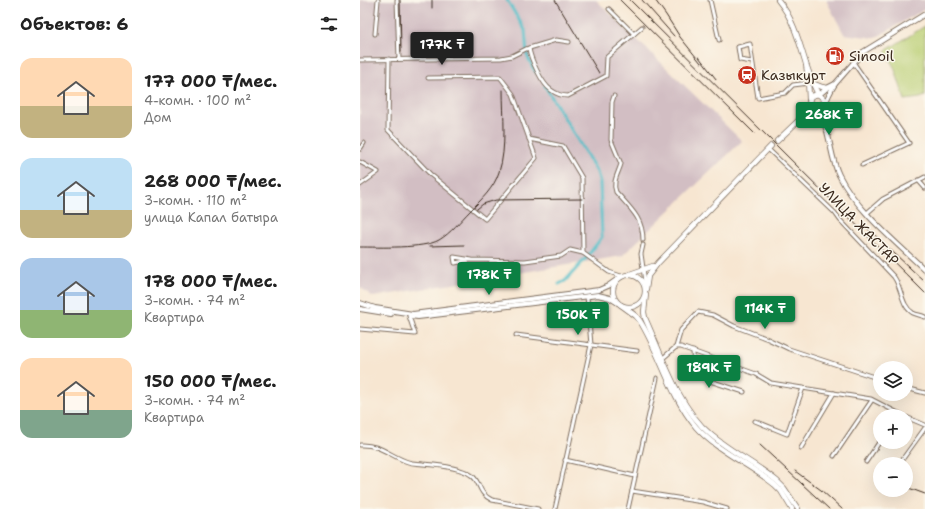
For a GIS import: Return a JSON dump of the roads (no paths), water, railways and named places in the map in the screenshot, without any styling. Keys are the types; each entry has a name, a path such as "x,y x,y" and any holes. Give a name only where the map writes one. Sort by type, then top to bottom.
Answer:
{"main road":[{"path":"778,0 784,8 795,30 811,83 824,99 824,120 839,174 850,194 867,213 925,270"},
{"path":"777,141 798,121 814,109 821,108 835,84 863,52 925,14"},
{"path":"811,83 827,88"},
{"path":"803,113 811,83"},
{"path":"798,121 811,96 819,94 835,84"},
{"path":"809,89 809,102 826,128"},
{"path":"798,121 811,117 822,122"},
{"path":"770,148 658,263 648,276 645,290 643,300 639,304 633,307 627,307 620,304 614,297 613,291 614,284 622,277 637,276 641,279 645,290 644,312 648,329 680,404 697,428 718,446 775,485 781,491 792,509"},
{"path":"360,303 375,308 413,314 599,290 622,277 658,263"},
{"path":"360,309 418,317 587,296 604,296 610,298 636,316 648,329 681,398 699,423 719,441 777,481 784,488 798,509"}],"street":[{"path":"375,34 378,0"},
{"path":"397,0 399,59"},
{"path":"710,0 719,40"},
{"path":"609,10 634,34"},
{"path":"529,48 538,71 549,88 557,93 568,96 606,76 607,57 642,27"},
{"path":"360,60 501,58 512,56 529,48 556,40 569,42"},
{"path":"752,62 740,60 738,47 750,44 758,98 785,93 793,85 811,83"},
{"path":"389,59 388,130 431,176 485,219 536,158 513,94 500,77 428,78"},
{"path":"854,62 909,143 862,165"},
{"path":"614,96 612,102 611,140 621,164 614,183 614,189 641,222 644,240"},
{"path":"529,139 563,146 582,178 583,253"},
{"path":"360,149 364,143"},
{"name":"УЛИЦА ЖАСТАР","path":"770,148 835,213 894,277 898,283 907,308 912,312 925,317"},
{"path":"360,162 378,172 360,185"},
{"path":"867,213 883,199 925,177"},
{"path":"918,180 925,188"},
{"path":"643,245 642,254 645,290"},
{"path":"472,260 455,263 454,257 472,260 525,261 561,256 570,250 583,253 609,272 622,277"},
{"path":"555,509 591,345 587,296"},
{"path":"663,358 676,347 682,330 698,312 713,315 734,326 789,349 873,377"},
{"path":"360,329 415,334 409,316"},
{"path":"516,334 637,352"},
{"path":"676,347 693,351 756,374 771,383 872,400 888,409"},
{"path":"693,351 694,377"},
{"path":"711,358 710,381 744,392"},
{"path":"628,509 657,378"},
{"path":"755,421 788,434 803,388"},
{"path":"913,390 925,393"},
{"path":"801,448 834,393"},
{"path":"834,456 872,400"},
{"path":"913,420 925,425"},
{"path":"904,457 925,428"},
{"path":"360,445 374,445 409,462 452,468 467,472 475,478 482,493 492,500 538,509"},
{"path":"866,462 875,449"},
{"path":"565,460 635,476"},
{"path":"632,491 703,502 727,509"}],"waterway":[{"path":"507,0 525,30 527,55 537,73"},
{"path":"545,86 597,172 600,183 602,237 587,257 565,281 559,284"}],"railway":[{"path":"400,0 401,52"},
{"path":"432,0 432,8"},
{"path":"555,0 599,73"},
{"path":"620,0 754,133"},
{"path":"630,0 925,293"},
{"path":"642,0 674,36"},
{"path":"655,0 680,37 701,63"},
{"path":"699,57 716,79"},
{"path":"360,247 401,247 432,243 448,234 483,198 497,178 503,153 503,90"},
{"path":"477,209 483,204 496,200 582,199"},
{"path":"864,225 925,282"},
{"path":"430,246 464,245"},
{"path":"760,445 829,509"},
{"path":"795,471 821,490 842,509"},
{"path":"913,490 925,494"}],"place":[{"name":"Sinooil","path":"835,56"},
{"name":"Казыкурт","path":"747,75"}]}
